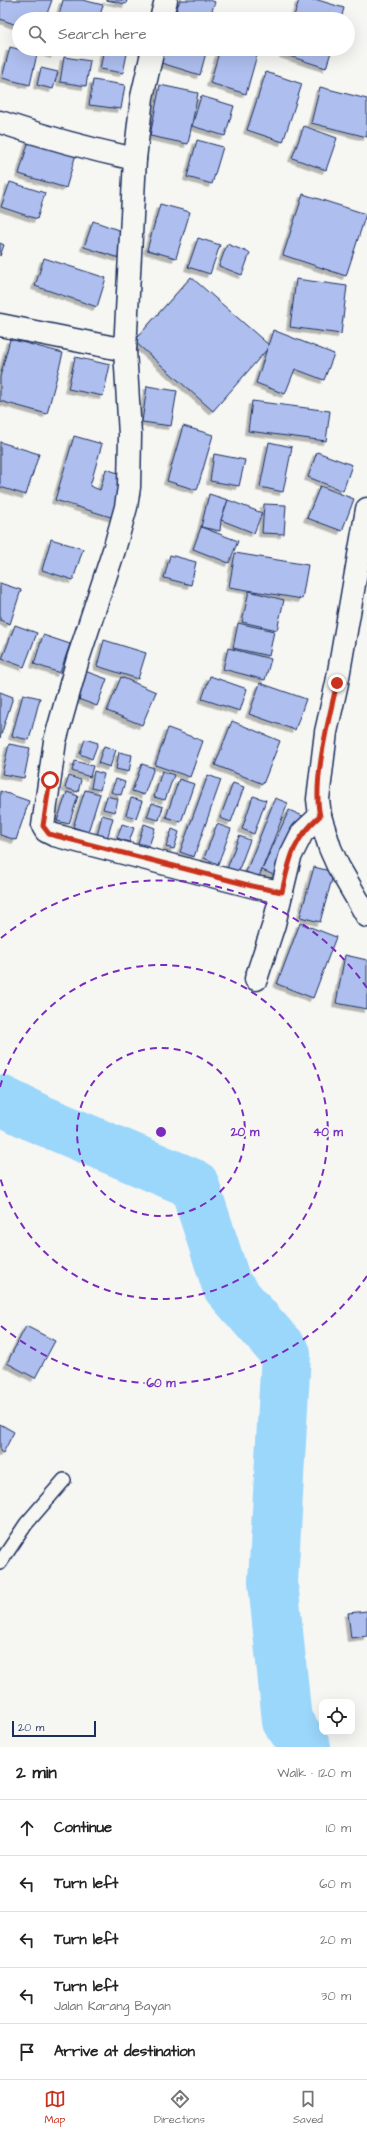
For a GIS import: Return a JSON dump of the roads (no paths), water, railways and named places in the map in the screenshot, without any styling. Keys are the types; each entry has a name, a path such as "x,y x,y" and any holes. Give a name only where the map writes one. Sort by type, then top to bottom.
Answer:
{"street":[{"path":"163,12 166,0"},
{"path":"151,56 142,97 135,159 125,350 131,458 126,507 55,742 43,826 46,831 54,835 248,885 282,892"},
{"path":"0,122 79,146 135,159"},
{"path":"0,325 125,350"},
{"path":"367,509 337,683 326,732 318,788 320,816 338,866 367,916"},
{"path":"256,979 282,892 290,857 298,839 320,816"}],"lane":[{"path":"0,1563 26,1524 64,1480"}],"waterway":[{"path":"0,1100 37,1118 194,1184 227,1286 286,1354 273,1582 287,1721 306,1747"}]}
